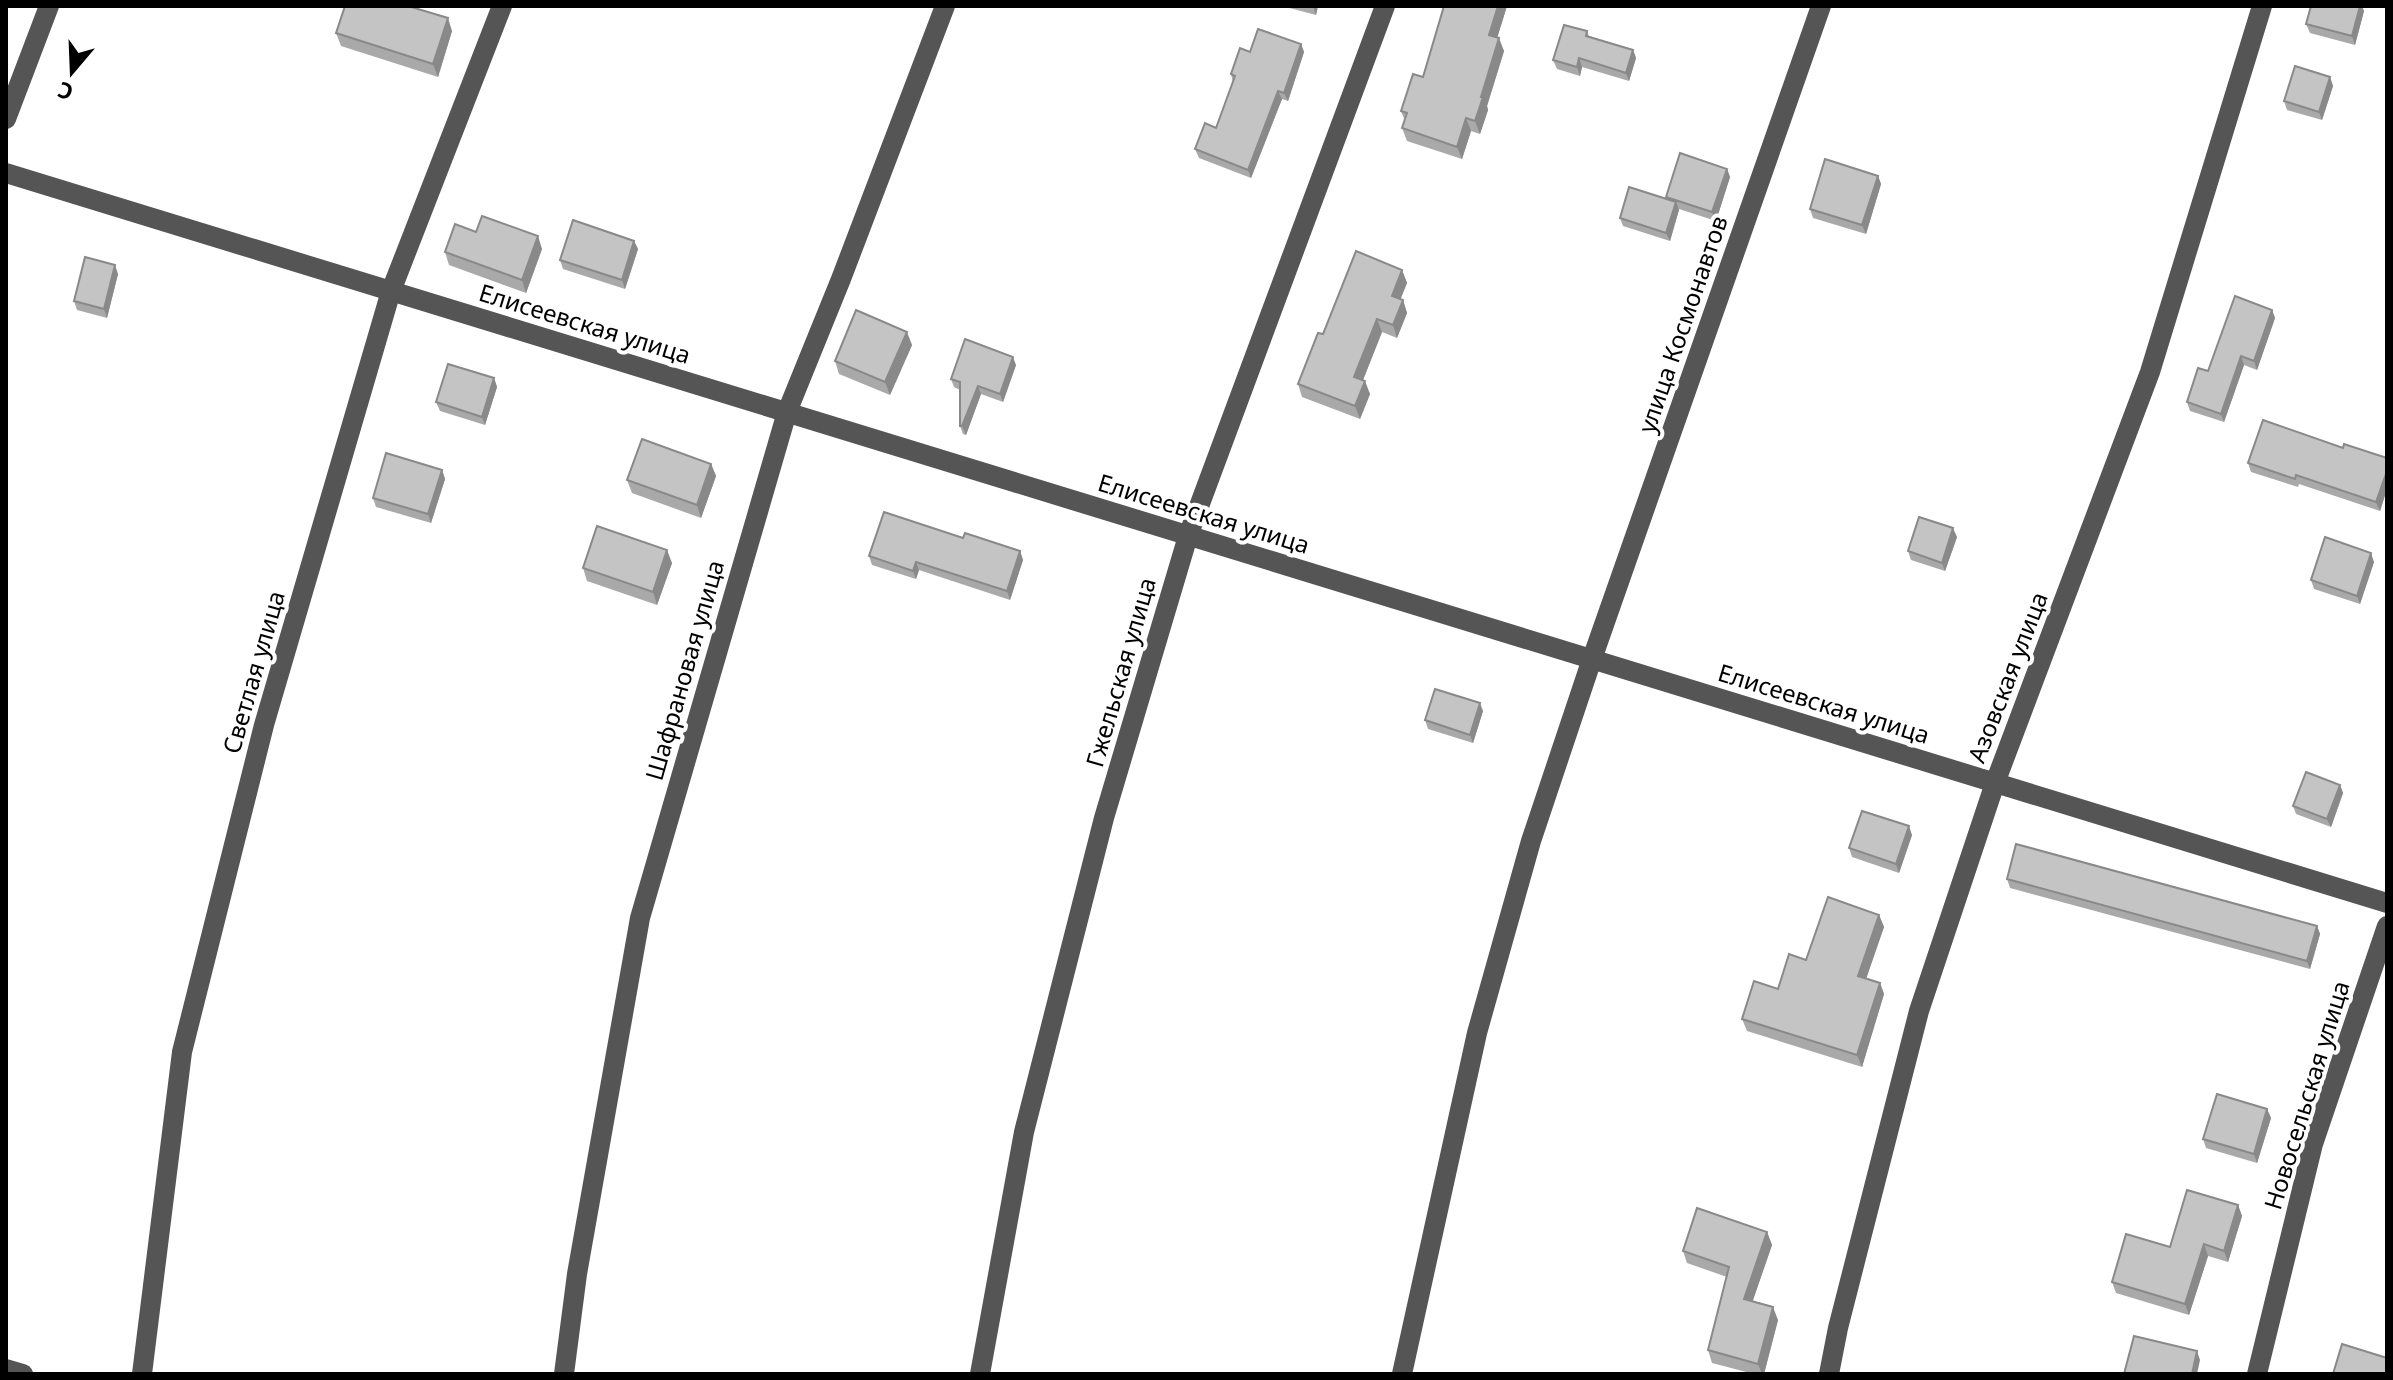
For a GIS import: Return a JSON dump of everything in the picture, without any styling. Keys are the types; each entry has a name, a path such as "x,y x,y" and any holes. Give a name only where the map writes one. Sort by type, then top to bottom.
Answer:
{"street":[{"path":"6,119 49,6"},
{"name":"Светлая улица","path":"142,1374 182,1052 264,725 391,291 502,6"},
{"name":"Шафрановая улица","path":"564,1374 577,1274 640,918 787,412 945,6"},
{"name":"Гжельская улица","path":"980,1374 1024,1132 1104,818 1188,536 1385,6"},
{"name":"улица Космонавтов","path":"1402,1374 1477,1033 1531,841 1821,6"},
{"name":"Азовская улица","path":"1829,1374 1919,1011 1995,783 2150,372 2262,6"},
{"name":"Елисеевская улица","path":"6,173 2387,903"},
{"name":"Новосельская улица","path":"2257,1374 2313,1144 2387,926"},
{"path":"6,1369 23,1374"}],"building":[{"path":"345,6 408,6 448,18 433,64 336,33"},
{"path":"1444,6 1498,6 1489,35 1499,38 1483,97 1475,121 1466,118 1457,147 1402,128 1407,113 1401,111 1413,74 1423,77"},
{"path":"2311,6 2360,6 2352,36 2306,24"},
{"path":"1564,25 1587,31 1586,36 1633,50 1626,73 1579,58 1577,67 1553,60"},
{"path":"1258,29 1301,44 1284,93 1278,91 1248,170 1195,149 1205,123 1216,128 1235,76 1231,74 1240,48 1250,52"},
{"path":"2295,66 2330,77 2319,112 2284,101"},
{"path":"1680,153 1727,169 1712,212 1666,197"},
{"path":"1825,159 1878,176 1862,225 1810,209"},
{"path":"1629,187 1676,202 1666,233 1620,218"},
{"path":"482,216 538,236 522,280 445,252 455,224 476,232"},
{"path":"573,220 634,241 622,280 560,260"},
{"path":"1356,251 1402,270 1392,296 1403,300 1393,325 1377,319 1354,377 1365,381 1355,406 1298,384 1318,333 1323,334"},
{"path":"85,257 115,265 104,309 74,301"},
{"path":"2235,296 2272,310 2254,361 2241,356 2221,414 2187,402 2198,368 2208,371"},
{"path":"856,310 907,332 885,382 835,361"},
{"path":"965,339 1013,357 1000,394 978,386 960,426 960,382 951,379"},
{"path":"448,364 494,378 482,417 436,402"},
{"path":"2263,420 2343,448 2344,444 2387,458 2387,471 2376,502 2296,475 2295,479 2248,463"},
{"path":"642,439 711,464 697,505 627,480"},
{"path":"386,453 442,470 428,514 373,498"},
{"path":"884,512 963,538 965,533 1020,551 1007,591 916,562 913,571 869,556"},
{"path":"1919,517 1953,528 1942,563 1908,551"},
{"path":"597,526 667,550 653,592 583,568"},
{"path":"2325,537 2371,553 2357,596 2311,580"},
{"path":"1435,689 1480,703 1470,735 1425,720"},
{"path":"2306,772 2340,785 2327,819 2293,806"},
{"path":"1862,811 1909,826 1896,864 1849,848"},
{"path":"2016,844 2317,926 2307,961 2007,879"},
{"path":"1828,897 1879,915 1858,976 1880,983 1857,1055 1742,1019 1754,981 1778,989 1789,954 1806,960"},
{"path":"2217,1094 2267,1109 2254,1154 2203,1139"},
{"path":"2187,1190 2238,1205 2224,1251 2204,1244 2185,1304 2112,1282 2126,1234 2170,1247"},
{"path":"1697,1208 1767,1232 1744,1299 1773,1307 1758,1364 1708,1350 1729,1267 1683,1251"},
{"path":"2134,1336 2197,1351 2192,1374 2124,1374"},
{"path":"2342,1344 2387,1358 2386,1374 2333,1374"}]}
